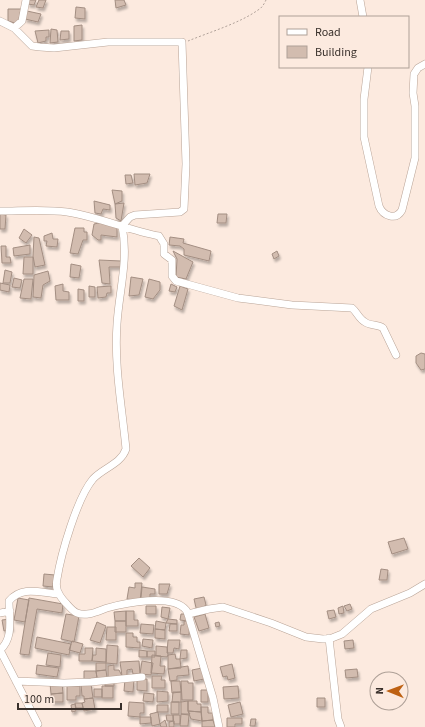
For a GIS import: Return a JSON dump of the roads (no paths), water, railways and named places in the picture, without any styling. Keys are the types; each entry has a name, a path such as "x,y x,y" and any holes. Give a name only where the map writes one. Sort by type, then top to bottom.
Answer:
{"street":[{"path":"14,28 22,21 26,0"},
{"path":"360,0 364,16"},
{"path":"0,21 14,28 32,46 40,48 54,48 108,42 182,42 186,164 184,209 180,212 135,215 130,217 122,226"},
{"path":"368,68 364,99 365,143 379,206 382,213 392,216 398,215 402,210 414,165 414,78 418,68 425,64"},
{"path":"0,211 69,212 159,236 164,244 164,254 172,260 172,272 176,281 238,298 292,305 352,308 365,322 381,326 383,328 396,355"},
{"path":"122,226 124,238 124,270 117,324 117,370 126,449 124,455 94,478 86,489 73,522 64,551 56,583 58,594 72,610 82,614 92,613 121,605 158,601 172,602 179,605 188,614 213,698 219,727"},
{"path":"188,614 209,608 223,607 271,623 306,637 323,639 342,634 371,609 410,593 425,584"},
{"path":"38,724 0,650 5,646 11,626 9,601 17,594 30,590 58,594"},
{"path":"0,613 10,611"},
{"path":"329,638 338,719 341,727"},
{"path":"16,681 64,683 142,677"}]}
